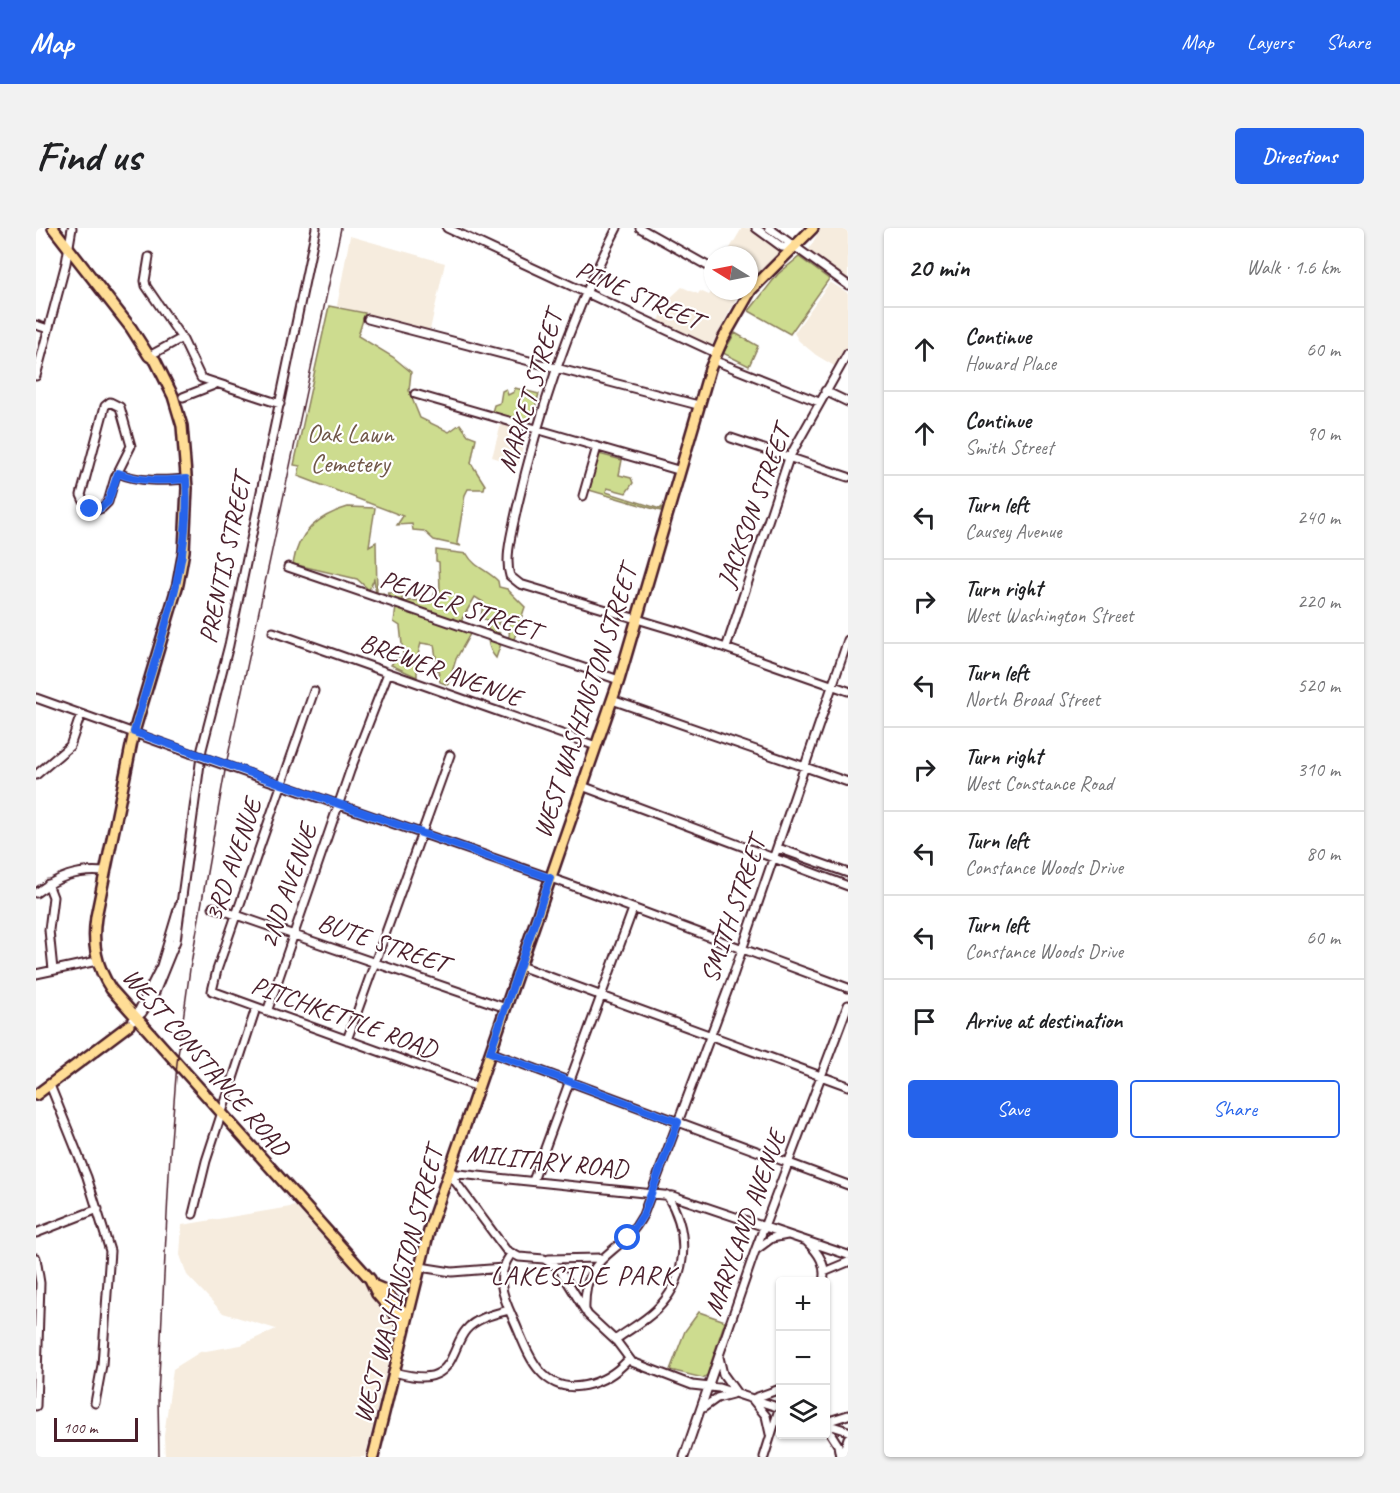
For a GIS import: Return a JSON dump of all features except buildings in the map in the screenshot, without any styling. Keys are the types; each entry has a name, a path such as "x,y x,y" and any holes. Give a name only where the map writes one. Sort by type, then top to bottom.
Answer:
{"main road":[{"name":"WEST CONSTANCE ROAD","path":"53,228 131,328 149,356 155,360 173,396 182,426 186,479 186,528 181,569 134,732 94,929 97,961 132,1021 222,1114 375,1286 382,1289 408,1315"},
{"name":"WEST WASHINGTON STREET","path":"758,283 813,228"},
{"name":"WEST WASHINGTON STREET","path":"373,1457 420,1267 449,1173 619,680 698,405 715,356 745,300"},
{"path":"36,1095 132,1021"},
{"name":"WEST CONSTANCE ROAD","path":"375,1286 377,1294 405,1326"}],"street":[{"path":"36,376 72,228"},
{"name":"PRENTIS STREET","path":"132,1021 142,1013 154,995 171,959 180,924 181,900 201,758 229,645 316,228"},
{"name":"PINE STREET","path":"447,228 715,356 819,402"},
{"name":"MARKET STREET","path":"617,228 584,293 537,430 514,523 510,576 519,584 636,620"},
{"path":"640,228 704,264"},
{"path":"756,228 782,247 795,248"},
{"path":"769,228 848,285"},
{"path":"149,257 145,281 147,286 182,339 201,378 214,385 280,404"},
{"path":"368,319 698,405"},
{"path":"36,325 48,329"},
{"path":"149,356 182,339"},
{"name":"JACKSON STREET","path":"726,648 789,458 848,353"},
{"path":"183,397 214,385"},
{"path":"825,391 848,402"},
{"path":"415,394 678,470"},
{"path":"110,402 120,407 131,442 130,451 118,473 106,505 94,511 86,506 81,495 105,406 110,402"},
{"path":"731,438 848,477"},
{"path":"583,496 597,447"},
{"path":"118,473 133,478 163,481 186,479"},
{"name":"PENDER STREET","path":"288,567 619,680"},
{"path":"636,620 726,648 848,692"},
{"name":"BREWER AVENUE","path":"273,632 596,746"},
{"name":"SMITH STREET","path":"600,1258 634,1230 652,1193 778,848 848,640"},
{"name":"2ND AVENUE","path":"267,1012 339,804 388,673"},
{"name":"3RD AVENUE","path":"215,975 314,691"},
{"path":"36,698 550,878 848,988"},
{"path":"612,700 848,782"},
{"path":"36,775 70,746 81,714"},
{"path":"347,1040 450,755"},
{"path":"582,786 848,886"},
{"path":"778,848 848,873"},
{"path":"36,893 48,884 75,873 105,872"},
{"path":"48,884 53,897 49,930 53,970"},
{"name":"BUTE STREET","path":"213,907 506,1008"},
{"path":"533,1181 633,909"},
{"path":"36,974 97,961"},
{"path":"520,966 848,1086"},
{"name":"PITCHKETTLE ROAD","path":"215,975 211,988 214,993 478,1087"},
{"name":"MARYLAND AVENUE","path":"684,1457 764,1226 848,1005"},
{"path":"194,1214 222,1114 256,1008"},
{"path":"490,1052 848,1185"},
{"path":"50,1085 108,1240 110,1261 102,1365 95,1403"},
{"path":"449,1173 511,1254 544,1259 600,1258"},
{"name":"MILITARY ROAD","path":"449,1173 667,1195 848,1255"},
{"path":"615,1340 656,1311 676,1281 684,1239 678,1217 667,1195"},
{"path":"36,1233 98,1209"},
{"path":"755,1251 772,1238 792,1236"},
{"path":"801,1239 817,1253 824,1272 823,1277"},
{"path":"511,1254 503,1268 500,1287 536,1366 552,1382 568,1386 587,1385 608,1376 628,1360"},
{"path":"36,1258 40,1283 36,1406"},
{"path":"585,1311 588,1280 600,1258"},
{"path":"544,1259 563,1273 585,1311 596,1325 615,1340 628,1360 692,1385 738,1394 776,1406"},
{"path":"824,1272 848,1262"},
{"path":"420,1267 452,1272 503,1268"},
{"path":"393,1372 419,1378 436,1376 451,1362 470,1327 484,1318 509,1310"},
{"path":"719,1356 723,1374 738,1394"},
{"path":"751,1398 770,1395 776,1391"},
{"path":"700,1412 717,1398 738,1394"},
{"path":"751,1398 766,1416 770,1437"},
{"path":"830,1422 848,1415"},
{"path":"764,1457 776,1419"},
{"path":"830,1426 848,1431"},
{"path":"770,1437 776,1430"},
{"path":"830,1432 842,1457"},
{"path":"842,1457 848,1438"},
{"path":"842,1457 848,1452"}],"shaded area":[{"path":"742,228 750,228 779,249 779,253 758,273 758,246 731,246"},
{"path":"821,228 848,228 848,280 808,251"},
{"path":"350,236 445,263 430,330 337,306"},
{"path":"830,282 848,293 848,349 836,367 816,355 799,341 794,333"},
{"path":"682,287 698,294 700,291 704,293 704,300 735,300 711,347 658,323 669,299"},
{"path":"501,424 527,432 518,465 492,457"},
{"path":"296,1206 391,1312 395,1326 396,1333 365,1457 165,1457 164,1436 173,1369 200,1352 241,1345 276,1329 223,1313 187,1275 180,1255 182,1225"}],"green space":[{"path":"799,257 829,279 790,334 749,311 778,274"},
{"name":"Oak Lawn Cemetery","path":"329,306 365,313 358,336 393,357 411,372 409,391 420,418 449,432 460,424 468,435 476,438 471,463 485,485 484,489 468,489 465,495 457,543 461,546 434,540 424,531 413,530 412,524 397,525 403,516 298,476 300,466 294,465"},
{"path":"735,333 758,346 749,366 723,353"},
{"path":"515,388 539,394 530,423 492,412 494,405 500,403 502,391 506,389 508,395 514,392"},
{"path":"599,454 622,460 619,475 631,478 633,483 626,493 607,488 606,492 660,509 663,506 661,511 589,490"},
{"path":"348,507 375,508 369,546 376,542 377,593 383,593 382,596 376,593 374,579 369,590 357,579 293,564 299,543 311,527 327,515"},
{"path":"436,550 467,554 473,562 498,581 499,587 507,589 525,607 513,642 509,639 510,619 506,615 499,621 496,631 503,635 503,638 496,658 488,641 490,621 481,618 483,602 475,597 462,619 463,630 470,634 456,659 448,685 440,682 434,645 421,643 417,658 417,677 391,665 396,658 402,658 403,654 400,626 394,622 396,607 388,593 402,593 402,601 432,600 436,590 440,590"},
{"path":"699,1312 725,1321 707,1375 703,1378 670,1370 685,1331"}],"railway":[{"path":"159,1457 158,1397 170,1154 177,1063 190,969 226,765 341,228"}],"district":[{"name":"LAKESIDE PARK","path":"583,1275"}],"route":[{"path":"90,509 98,510 106,505 118,473 139,479 163,481 186,479 186,528 178,584 134,732 550,878 490,1052 678,1122 643,1215 628,1238"}]}
